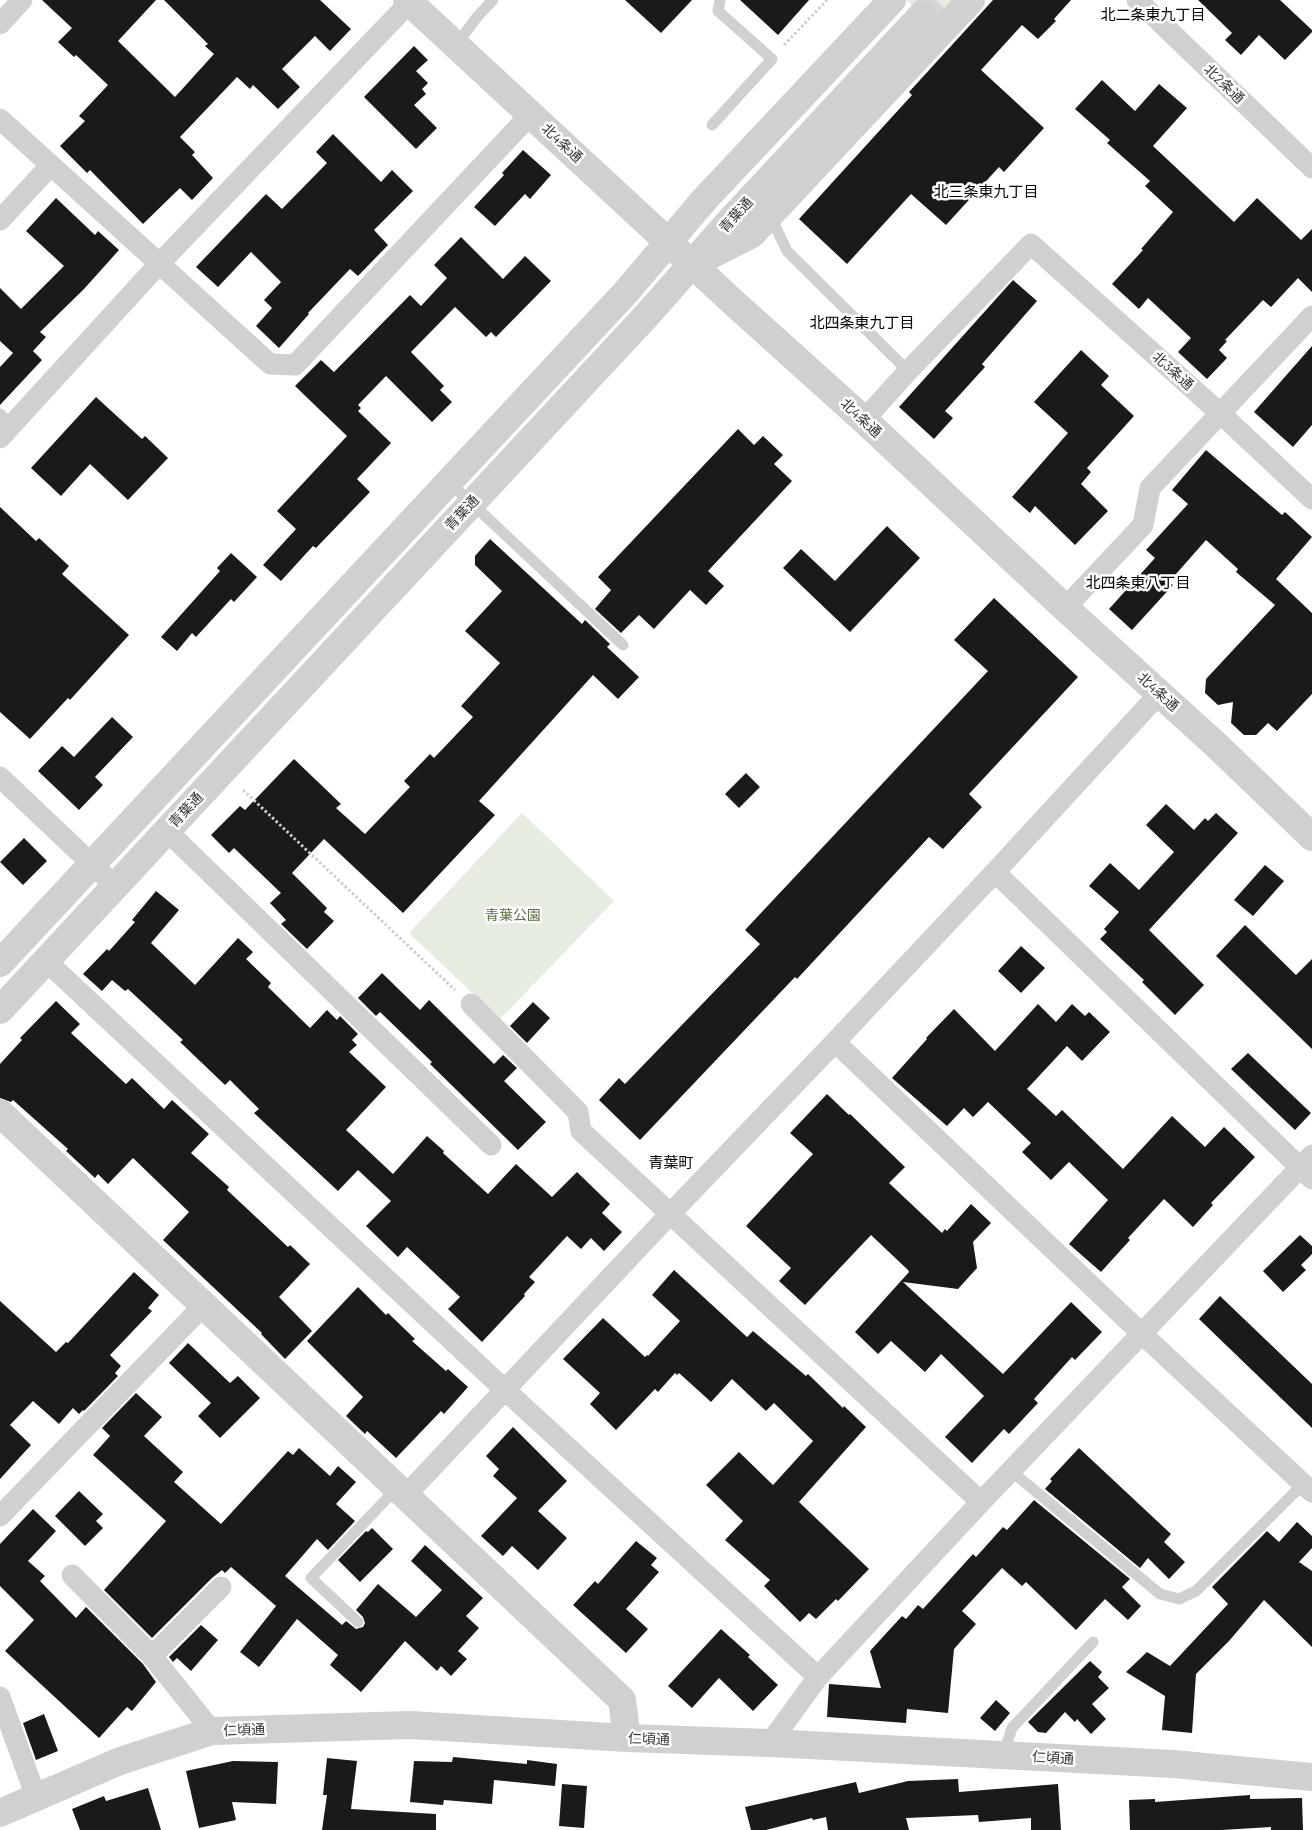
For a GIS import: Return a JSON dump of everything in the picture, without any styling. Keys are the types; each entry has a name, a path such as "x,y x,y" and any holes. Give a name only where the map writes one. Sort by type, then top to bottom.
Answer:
{"street":[{"path":"0,24 22,0"},
{"path":"0,963 626,291 704,200 892,0"},
{"path":"693,264 752,234 971,0"},
{"name":"北2条通","path":"1137,0 1312,168"},
{"path":"4,426 408,1"},
{"name":"北4条通","path":"408,1 864,420 1065,608 1214,743 1312,837"},
{"name":"青葉通","path":"0,1010 922,15"},
{"path":"0,119 158,265 270,364 295,365 531,114"},
{"path":"0,220 50,165"},
{"name":"北3条通","path":"908,371 1032,244 1221,414 1312,500"},
{"path":"1065,608 1143,525 1150,488 1312,316"},
{"path":"864,420 908,371"},
{"path":"402,1491 505,1390 995,872 1159,694"},
{"path":"0,777 115,886"},
{"path":"167,831 491,1145"},
{"path":"770,1743 818,1677 980,1502 1141,1333 1308,1167 995,872"},
{"path":"45,960 505,1390 818,1677"},
{"path":"471,1004 578,1112 581,1131 980,1502"},
{"path":"835,1042 1307,1488"},
{"path":"0,1113 622,1700 627,1738"},
{"path":"0,1516 204,1305"},
{"path":"72,1575 152,1656 212,1731"},
{"path":"152,1656 221,1587"},
{"path":"0,1697 36,1796"},
{"name":"仁頃通","path":"0,1813 120,1761 212,1731 410,1725 627,1738 770,1743 1174,1764 1312,1777"}],"lane":[{"path":"456,45 477,17 493,0"},
{"path":"712,125 772,59 718,11 720,0"},
{"path":"770,214 787,251 908,371"},
{"path":"449,482 624,645"},
{"path":"1011,1471 1160,1594 1179,1599 1196,1591 1307,1488"},
{"path":"358,1622 311,1578 402,1491"},
{"path":"1004,1755 1012,1728 1093,1642"}],"path":[{"path":"772,59 827,0"},
{"path":"243,790 471,1004"}],"green space":[{"path":"906,0 953,0 931,24"},
{"name":"青葉公園","path":"522,813 614,901 500,1019 409,933"}],"building":[{"path":"42,0 156,0 118,41 175,97 214,54 205,46 208,44 164,0 320,0 351,29 330,51 315,36 282,69 300,87 278,109 253,85 250,89 237,77 180,137 195,152 192,155 213,178 192,200 180,188 143,224 90,170 87,173 60,146 85,121 79,116 108,85 76,55 74,57 58,42 72,28"},
{"path":"625,0 692,0 661,33"},
{"path":"740,0 809,0 778,35"},
{"path":"993,0 1071,0 1054,19 1056,21 1038,39 1022,25 981,70 1044,128 1004,172 999,167 946,225 911,194 847,264 799,219 912,95 909,92"},
{"path":"1198,0 1280,0 1312,32 1285,60 1259,35 1241,55 1225,40 1232,33"},
{"path":"414,46 428,60 416,71 428,83 422,89 426,94 414,105 437,128 416,149 364,97"},
{"path":"1102,80 1135,111 1159,84 1187,108 1153,146 1234,222 1257,198 1301,240 1312,229 1312,292 1298,278 1271,307 1263,300 1225,340 1227,341 1219,350 1227,358 1207,379 1178,352 1191,338 1148,298 1139,309 1112,284 1143,250 1141,249 1173,212 1145,186 1150,181 1107,143 1110,140 1075,109"},
{"path":"333,134 381,182 392,170 413,191 374,230 388,245 358,276 350,269 308,313 279,348 256,326 272,308 264,300 281,282 251,252 218,287 196,267 266,194 282,209 327,163 316,152"},
{"path":"523,150 551,175 530,199 525,194 495,226 474,207 504,175 502,173"},
{"path":"56,198 95,235 98,231 119,250 84,289 40,332 46,337 33,351 42,360 0,405 0,367 13,353 0,341 0,288 21,309 64,266 26,231"},
{"path":"461,237 503,279 525,256 551,281 496,337 491,332 486,337 455,307 411,352 444,386 440,390 452,402 432,422 386,376 358,405 361,408 358,411 391,443 357,479 370,492 316,548 313,546 281,581 263,565 296,529 277,511 347,436 295,386 321,360 334,372 410,295 421,306 447,278 434,265"},
{"path":"1013,280 1037,301 982,364 985,367 945,411 953,418 934,439 899,407"},
{"path":"1312,346 1312,425 1293,447 1254,412"},
{"path":"1081,350 1109,376 1101,385 1134,416 1087,468 1091,472 1081,484 1108,511 1075,545 1035,506 1030,513 1012,497 1068,433 1034,402"},
{"path":"96,397 142,439 145,436 168,458 128,500 90,464 61,496 31,468"},
{"path":"738,429 754,445 763,436 783,455 774,464 792,481 708,571 724,586 706,605 690,590 654,629 639,615 621,633 595,609 611,590 598,577"},
{"path":"1206,450 1282,515 1285,512 1312,537 1276,579 1312,613 1312,694 1277,731 1268,723 1256,735 1244,735 1231,723 1233,702 1218,705 1205,693 1206,679 1275,605 1236,572 1238,569 1206,540 1169,582 1173,585 1132,630 1109,609 1155,558 1146,550 1188,504 1172,490"},
{"path":"0,507 36,541 39,538 69,566 62,574 129,635 70,700 68,698 30,739 0,712"},
{"path":"887,526 920,558 850,632 783,568 801,549 835,581"},
{"path":"490,539 582,624 585,620 610,644 607,647 639,677 618,699 593,675 479,801 495,815 403,913 324,839 292,873 327,908 324,912 334,921 307,949 281,924 286,920 270,903 281,893 234,848 229,853 211,835 240,806 245,810 294,759 341,804 336,808 365,834 410,787 404,781 430,754 434,758 473,717 461,706 500,663 465,631 502,591 475,565 475,556"},
{"path":"231,553 257,577 234,602 231,599 196,637 192,633 177,651 161,637 220,571 217,568"},
{"path":"994,598 1078,677 969,794 982,807 943,849 929,837 797,979 795,977 640,1140 599,1100 619,1078 625,1084 760,944 745,930 988,671 954,640"},
{"path":"112,717 133,737 95,777 103,785 79,810 38,771 62,746 74,757"},
{"path":"746,773 760,787 739,808 725,794"},
{"path":"1166,804 1194,830 1205,818 1208,821 1216,813 1238,833 1149,930 1204,985 1175,1015 1142,982 1144,980 1100,939 1107,932 1104,929 1119,912 1089,886 1110,863 1139,890 1174,852 1146,825"},
{"path":"24,838 47,861 23,885 0,862"},
{"path":"1265,865 1284,881 1253,916 1234,900"},
{"path":"156,891 179,910 151,943 195,985 238,938 253,952 246,959 271,983 268,987 310,1028 327,1010 337,1020 340,1016 358,1034 352,1040 357,1045 349,1052 386,1087 346,1130 393,1174 427,1136 488,1194 516,1164 552,1197 577,1172 610,1204 602,1213 622,1232 604,1251 591,1238 581,1249 567,1236 529,1277 535,1282 524,1294 525,1296 482,1342 448,1309 460,1297 407,1247 398,1257 366,1226 391,1201 358,1170 338,1191 254,1113 259,1109 230,1080 225,1085 180,1042 183,1040 128,989 125,991 112,980 102,991 83,974 107,949 109,951 135,922 132,920"},
{"path":"1245,925 1296,975 1312,959 1312,1049 1216,956"},
{"path":"1021,946 1045,968 1021,993 998,971"},
{"path":"382,973 420,1010 429,1000 494,1064 503,1055 517,1068 504,1081 546,1122 518,1150 380,1012 376,1016 358,998"},
{"path":"56,1001 80,1024 71,1033 126,1084 132,1078 164,1109 172,1100 209,1134 191,1153 229,1187 227,1190 288,1247 290,1245 310,1264 279,1297 312,1331 285,1359 262,1333 163,1240 189,1212 133,1158 108,1184 98,1174 95,1178 66,1151 68,1149 13,1100 11,1102 0,1098 0,1064 22,1040 20,1038"},
{"path":"533,1002 550,1018 527,1043 510,1026"},
{"path":"1038,1004 1056,1022 1072,1004 1085,1016 1089,1012 1110,1032 1082,1061 1067,1046 1027,1089 1056,1116 1062,1110 1123,1169 1172,1116 1205,1147 1224,1127 1255,1157 1211,1203 1213,1205 1193,1227 1164,1199 1128,1238 1130,1240 1101,1272 1069,1244 1108,1200 1069,1162 1051,1180 1022,1152 1031,1143 988,1102 973,1117 964,1108 947,1126 892,1078 954,1009 995,1051"},
{"path":"1248,1053 1311,1113 1295,1130 1231,1069"},
{"path":"827,1094 905,1167 889,1183 942,1233 945,1229 947,1231 971,1204 991,1223 973,1242 977,1268 958,1289 903,1282 1003,1374 1071,1302 1102,1332 1075,1360 1072,1357 1034,1399 1038,1403 1009,1434 1004,1429 972,1463 945,1437 984,1396 941,1354 925,1372 891,1341 878,1354 855,1332 909,1272 908,1270 871,1235 805,1305 779,1281 791,1268 746,1226 813,1154 790,1133"},
{"path":"1300,1235 1312,1246 1312,1254 1301,1265 1306,1270 1283,1292 1263,1271"},
{"path":"674,1270 747,1337 753,1331 806,1376 808,1374 866,1427 799,1502 869,1569 838,1601 836,1599 816,1619 809,1613 800,1622 764,1586 770,1580 725,1540 743,1521 706,1485 739,1452 773,1485 813,1441 774,1403 766,1411 732,1379 711,1402 679,1373 677,1375 675,1373 658,1392 655,1389 616,1430 590,1404 600,1393 563,1359 603,1318 645,1357 648,1356 680,1321 652,1295"},
{"path":"134,1272 159,1295 148,1308 152,1311 110,1355 121,1366 115,1373 118,1376 84,1411 79,1414 73,1408 59,1424 33,1401 10,1425 31,1445 0,1479 0,1301 56,1352 66,1342 68,1343"},
{"path":"358,1287 386,1315 388,1313 415,1339 412,1341 446,1371 448,1369 468,1387 444,1414 441,1411 396,1458 367,1431 365,1434 346,1416 363,1397 307,1341"},
{"path":"1220,1296 1312,1384 1312,1428 1199,1319"},
{"path":"188,1343 230,1383 238,1376 260,1398 220,1438 198,1416 211,1403 169,1363"},
{"path":"136,1393 162,1417 144,1436 183,1472 174,1482 221,1524 288,1451 293,1455 299,1448 330,1476 338,1466 356,1482 336,1504 355,1521 328,1550 317,1539 285,1576 342,1625 346,1621 356,1629 363,1627 365,1623 363,1617 356,1610 378,1584 416,1617 442,1590 411,1561 425,1545 483,1598 466,1616 479,1628 458,1651 467,1659 451,1676 441,1666 437,1671 405,1641 361,1692 330,1665 338,1655 297,1619 259,1667 240,1652 276,1606 231,1567 225,1573 222,1570 212,1578 152,1638 104,1590 166,1521 93,1455 110,1436 102,1428"},
{"path":"513,1427 567,1481 538,1511 567,1538 538,1570 512,1546 503,1556 481,1536 517,1498 493,1476 499,1469 486,1456"},
{"path":"1079,1448 1171,1534 1164,1542 1185,1562 1169,1579 1148,1558 1140,1568 1045,1489 1052,1481 1050,1479"},
{"path":"79,1491 103,1514 96,1521 103,1528 85,1546 55,1516"},
{"path":"1034,1500 1130,1579 1122,1587 1141,1606 1128,1620 1105,1599 1076,1630 1026,1582 1022,1586 1002,1568 962,1611 976,1624 954,1649 948,1713 907,1709 906,1723 827,1717 829,1684 881,1688 870,1651 902,1616 906,1619 918,1605 923,1609 973,1554 976,1557 1003,1527 1007,1530"},
{"path":"33,1509 56,1531 28,1561 45,1576 40,1581 76,1618 86,1607 143,1664 156,1682 132,1711 127,1707 99,1738 5,1651 34,1620 0,1586 0,1544"},
{"path":"1297,1522 1312,1536 1312,1548 1299,1562 1312,1571 1312,1647 1264,1600 1229,1641 1196,1674 1192,1733 1162,1730 1165,1696 1126,1672 1147,1652 1170,1666 1228,1604 1212,1587 1267,1531 1279,1542"},
{"path":"372,1528 393,1549 360,1582 338,1560 366,1531 368,1532"},
{"path":"636,1541 657,1558 651,1565 659,1572 626,1609 648,1629 626,1653 573,1605 595,1581 598,1584"},
{"path":"201,1625 218,1640 191,1671 177,1658 173,1662 169,1657"},
{"path":"721,1629 750,1655 748,1657 778,1685 753,1711 719,1678 692,1708 668,1686"},
{"path":"1090,1661 1102,1672 1098,1677 1109,1688 1092,1704 1106,1719 1091,1734 1077,1719 1075,1722 1065,1712 1046,1733 1038,1732 1028,1722"},
{"path":"996,1700 1010,1713 995,1731 980,1718"},
{"path":"44,1714 58,1751 36,1760 23,1723"},
{"path":"453,1757 527,1764 527,1760 557,1764 555,1786 494,1780 492,1804 444,1800 443,1805 410,1802 414,1761 452,1762"},
{"path":"327,1758 357,1761 351,1809 436,1814 436,1830 322,1830 327,1795 323,1795"},
{"path":"233,1761 278,1762 276,1804 232,1802 236,1820 199,1828 186,1771"},
{"path":"958,1779 959,1792 1058,1784 1061,1830 1031,1830 1031,1818 979,1822 978,1815 906,1818 909,1830 828,1830 826,1817 813,1820 812,1818 766,1830 751,1830 745,1807 856,1782 859,1793 908,1781"},
{"path":"562,1784 587,1786 584,1828 559,1826"},
{"path":"148,1788 161,1830 80,1830 72,1809 104,1796 106,1801"},
{"path":"1250,1795 1250,1799 1302,1798 1303,1830 1271,1830 1271,1827 1222,1830 1130,1830 1129,1800 1155,1799 1155,1802"}],"tunnel":[{"path":"922,15 936,0"}],"district":[{"name":"北二条東九丁目","path":"1153,15"},
{"name":"北三条東九丁目","path":"986,192"},
{"name":"北四条東九丁目","path":"862,323"},
{"name":"北四条東八丁目","path":"1138,583"},
{"name":"青葉町","path":"671,1163"}]}
